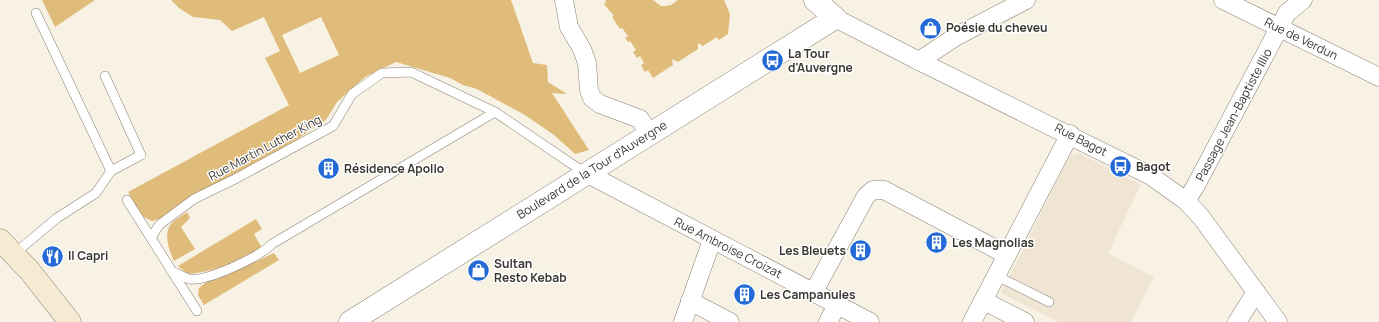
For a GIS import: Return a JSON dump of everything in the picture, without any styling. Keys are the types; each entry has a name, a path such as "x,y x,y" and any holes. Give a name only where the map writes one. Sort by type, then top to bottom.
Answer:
{"main road":[{"path":"7,247 70,322"}],"street":[{"path":"564,0 569,27 582,48 587,62 589,90 592,98 600,104 640,118 649,134"},
{"path":"815,0 837,9"},
{"path":"919,61 949,40 1026,0"},
{"name":"Rue de Verdun","path":"1223,0 1379,77"},
{"name":"Passage Jean-Baptiste Illio","path":"1186,201 1196,187 1287,13 1303,0"},
{"name":"Boulevard de la Tour d'Auvergne","path":"350,322 649,134 837,9"},
{"name":"Rue Bagot","path":"837,9 919,61 1070,134 1151,176 1186,201 1201,217 1278,322"},
{"path":"972,322 1070,134"},
{"name":"Rue Ambroise Croizat","path":"586,173 870,322"},
{"path":"813,293 866,196 873,190 884,190 1007,255"},
{"path":"683,322 712,240"},
{"path":"1237,322 1256,292"},
{"path":"690,301 730,322"},
{"path":"984,301 1025,322"},
{"path":"828,322 836,305"}],"lane":[{"path":"36,13 111,171"},
{"name":"Rue Martin Luther King","path":"151,238 159,225 194,199 235,179 333,126 352,94 382,73 410,72 495,112 586,173"},
{"path":"7,247 96,193 111,171 141,155 105,76"},
{"path":"172,271 189,279 208,276 240,264 265,251 272,244 495,112"},
{"path":"127,200 197,311"},
{"path":"996,276 1049,302"}],"shaded area":[{"path":"42,0 95,0 55,27"},
{"path":"171,0 511,0 533,63 547,65 548,82 567,94 552,93 589,150 575,154 554,135 525,115 477,89 463,85 450,78 396,62 365,77 337,102 326,120 296,140 162,218 152,221 139,212 128,192 289,105 265,58 280,51 264,17 232,31 220,20 193,17 179,8","holes":["321,17 339,55 300,73 282,35"]},
{"path":"605,0 653,0 661,6 666,6 671,5 678,0 724,0 730,14 728,34 719,40 717,37 703,46 698,43 698,49 678,62 672,59 673,65 653,78 648,70 645,72 641,65 644,63 640,56 637,58 633,52 636,50 630,41 628,42 625,38 628,36 622,28 620,29 612,17 614,16 604,4 606,2"},
{"path":"1078,153 1141,184 1108,253 1154,277 1131,322 1058,322 1001,293 1069,157"},
{"path":"187,212 190,218 181,227 195,249 174,261 169,247 167,232 173,222"},
{"path":"256,219 262,229 254,234 262,248 235,261 208,271 188,274 178,266"},
{"path":"274,253 279,260 204,305 198,295 199,288 205,283"}],"place":[{"name":"Poésie du cheveu","path":"931,28"},
{"name":"La Tour d'Auvergne","path":"773,61"},
{"name":"Bagot","path":"1121,167"},
{"name":"Résidence Apollo","path":"328,169"},
{"name":"Les Magnolias","path":"937,243"},
{"name":"Les Bleuets","path":"861,251"},
{"name":"Il Capri","path":"52,256"},
{"name":"Sultan Resto Kebab","path":"478,271"},
{"name":"Les Campanules","path":"745,295"}]}
